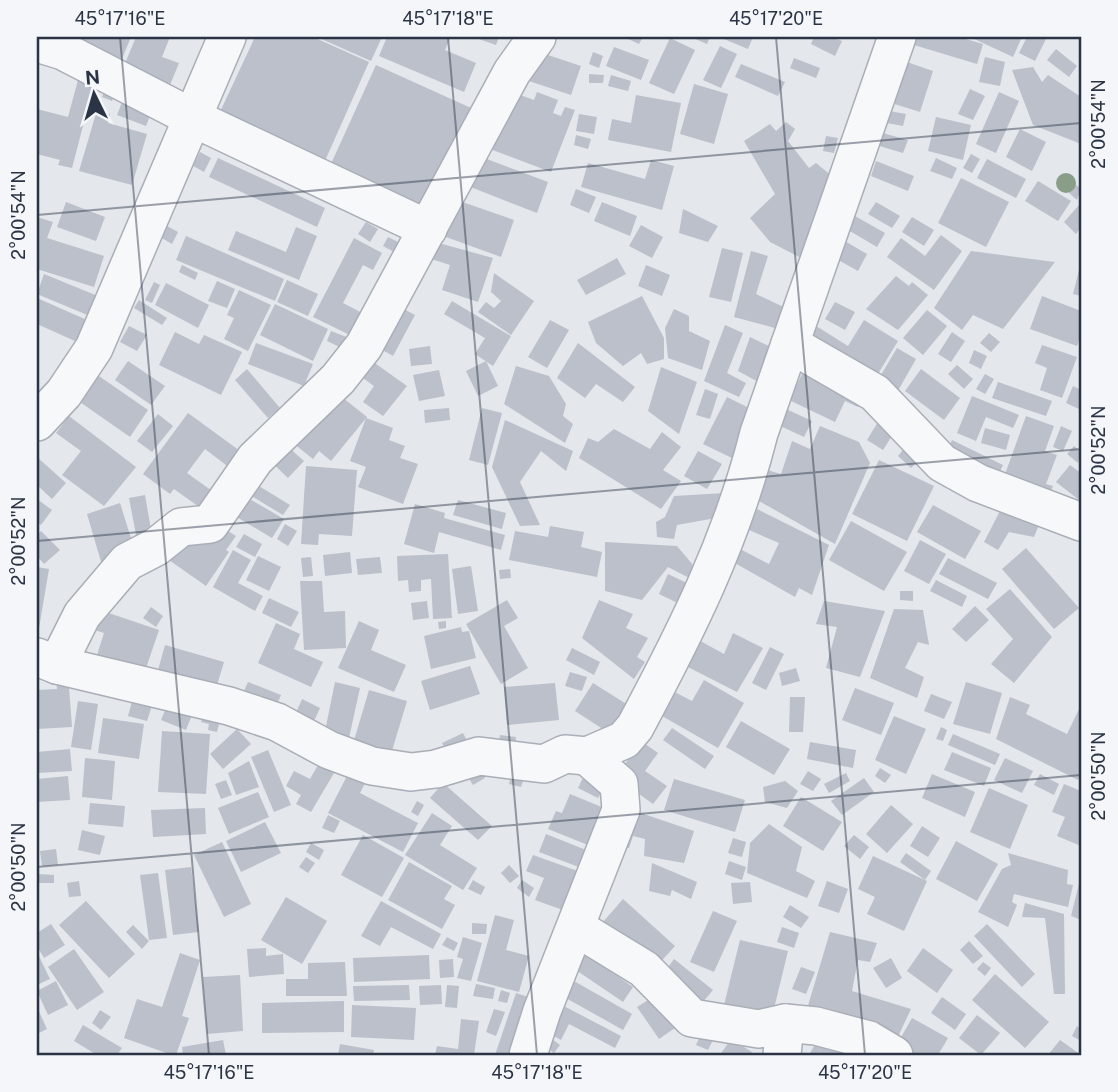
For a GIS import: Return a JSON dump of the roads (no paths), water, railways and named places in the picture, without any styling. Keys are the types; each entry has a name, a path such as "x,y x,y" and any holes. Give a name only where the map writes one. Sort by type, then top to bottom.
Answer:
{"street":[{"path":"37,422 64,393 94,348 227,37"},
{"path":"537,37 512,72 364,346 338,379 255,459 210,524 181,527 156,547 127,562 47,661 229,706 277,722 329,750 372,766 411,772 436,769 479,757 544,764 565,754 587,756 624,740 635,727 701,603 746,484 759,433 897,37"},
{"path":"37,43 63,51 191,117 428,229"},
{"path":"790,344 875,393 942,463 978,483 1081,522"},
{"path":"527,1055 621,810 619,784 587,756"},
{"path":"577,928 644,969 692,1018 759,1029 783,1039 869,1040 894,1055"}]}
